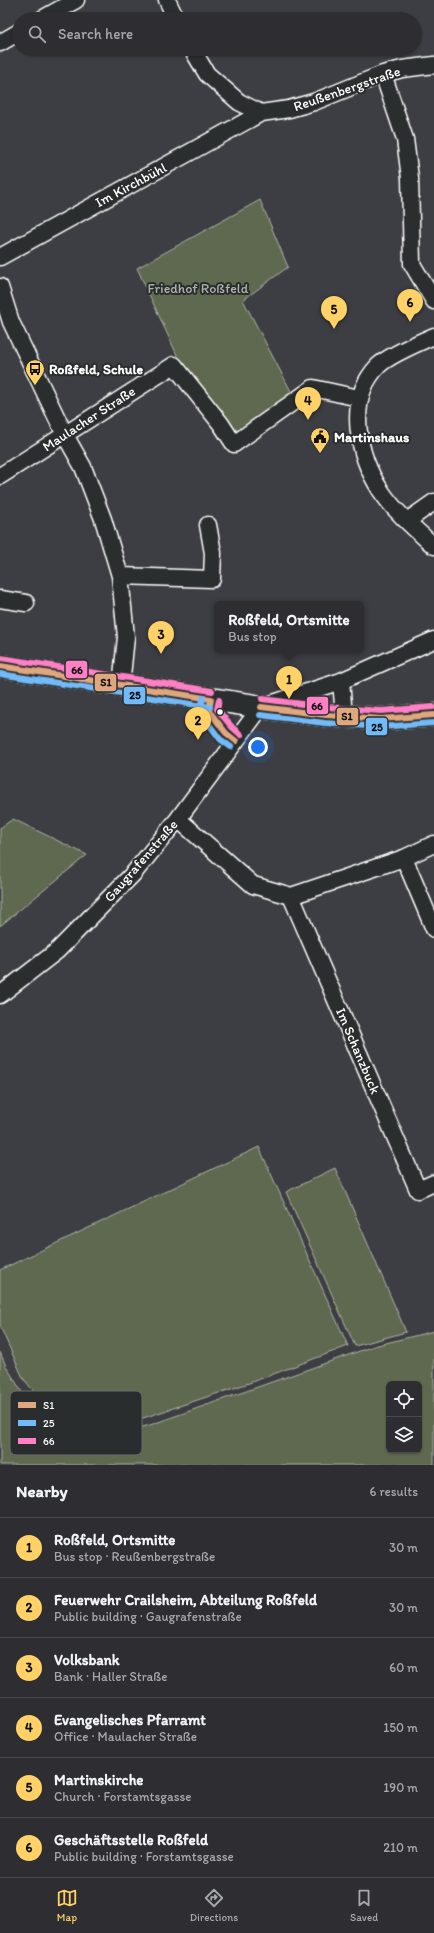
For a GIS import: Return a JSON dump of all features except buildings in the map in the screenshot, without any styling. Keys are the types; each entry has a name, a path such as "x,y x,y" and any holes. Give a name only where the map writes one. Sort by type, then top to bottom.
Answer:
{"main road":[{"path":"0,666 262,707 381,719 434,715"}],"street":[{"path":"55,12 76,0"},
{"path":"167,0 173,12"},
{"path":"0,43 12,36"},
{"path":"196,56 207,74 239,102 262,113"},
{"name":"Reußenbergstraße","path":"262,113 289,110 314,102 383,74 402,69 434,65"},
{"path":"383,74 405,139 410,178 412,264 428,278 434,301"},
{"name":"Im Kirchbühl","path":"0,257 262,113"},
{"path":"0,287 5,325 83,467 103,519 120,576 126,637 121,686"},
{"path":"434,336 408,348 378,366 359,398 357,412 359,436 368,468 382,492 407,521 434,546"},
{"name":"Maulacher Straße","path":"0,476 174,365 221,424 234,444 312,388 359,398"},
{"path":"407,521 434,502"},
{"path":"120,576 212,579 213,553 208,525"},
{"path":"0,599 26,603"},
{"path":"262,707 341,681 434,640"},
{"path":"341,681 344,716"},
{"name":"Gaugrafenstraße","path":"0,996 57,951 133,874 178,819 262,707"},
{"path":"178,819 252,885 291,896 404,858 434,844"},
{"path":"404,858 434,929"},
{"name":"Im Schanzbuck","path":"291,896 418,1190 434,1183"}],"green space":[{"name":"Friedhof Roßfeld","path":"260,200 288,267 243,300 294,397 235,438 177,355 137,268"},
{"path":"13,819 87,855 0,926 0,828"},
{"path":"259,1147 348,1346 252,1382 142,1418 142,1391 33,1391 23,1378 0,1326 0,1270"},
{"path":"335,1168 406,1332 355,1346 286,1192"},
{"path":"434,1331 434,1465 0,1465 0,1352 6,1366 21,1391 10,1391 10,1455 142,1455 142,1427 374,1346"}],"transit line":[{"name":"66","path":"1,658 212,691"},
{"name":"S1","path":"0,666 211,699"},
{"name":"25","path":"0,674 210,707"},
{"name":"25","path":"203,698 201,711 202,715 220,739 231,747"},
{"name":"S1","path":"211,699 209,711 226,733 236,741"},
{"name":"66","path":"262,699 327,707 381,711 433,707"},
{"name":"66","path":"219,700 217,709 241,735"},
{"name":"S1","path":"261,707 326,715 381,719 434,715"},
{"name":"25","path":"260,715 325,723 380,727 434,723"}],"place":[{"name":"Geschäftsstelle Roßfeld","path":"410,322"},
{"name":"Martinskirche","path":"334,329"},
{"name":"Roßfeld, Schule","path":"35,386"},
{"name":"Evangelisches Pfarramt","path":"308,420"},
{"name":"Martinshaus","path":"320,454"},
{"name":"Volksbank","path":"161,654"},
{"name":"Roßfeld, Ortsmitte","path":"289,699"},
{"name":"Feuerwehr Crailsheim, Abteilung Roßfeld","path":"198,740"}]}
